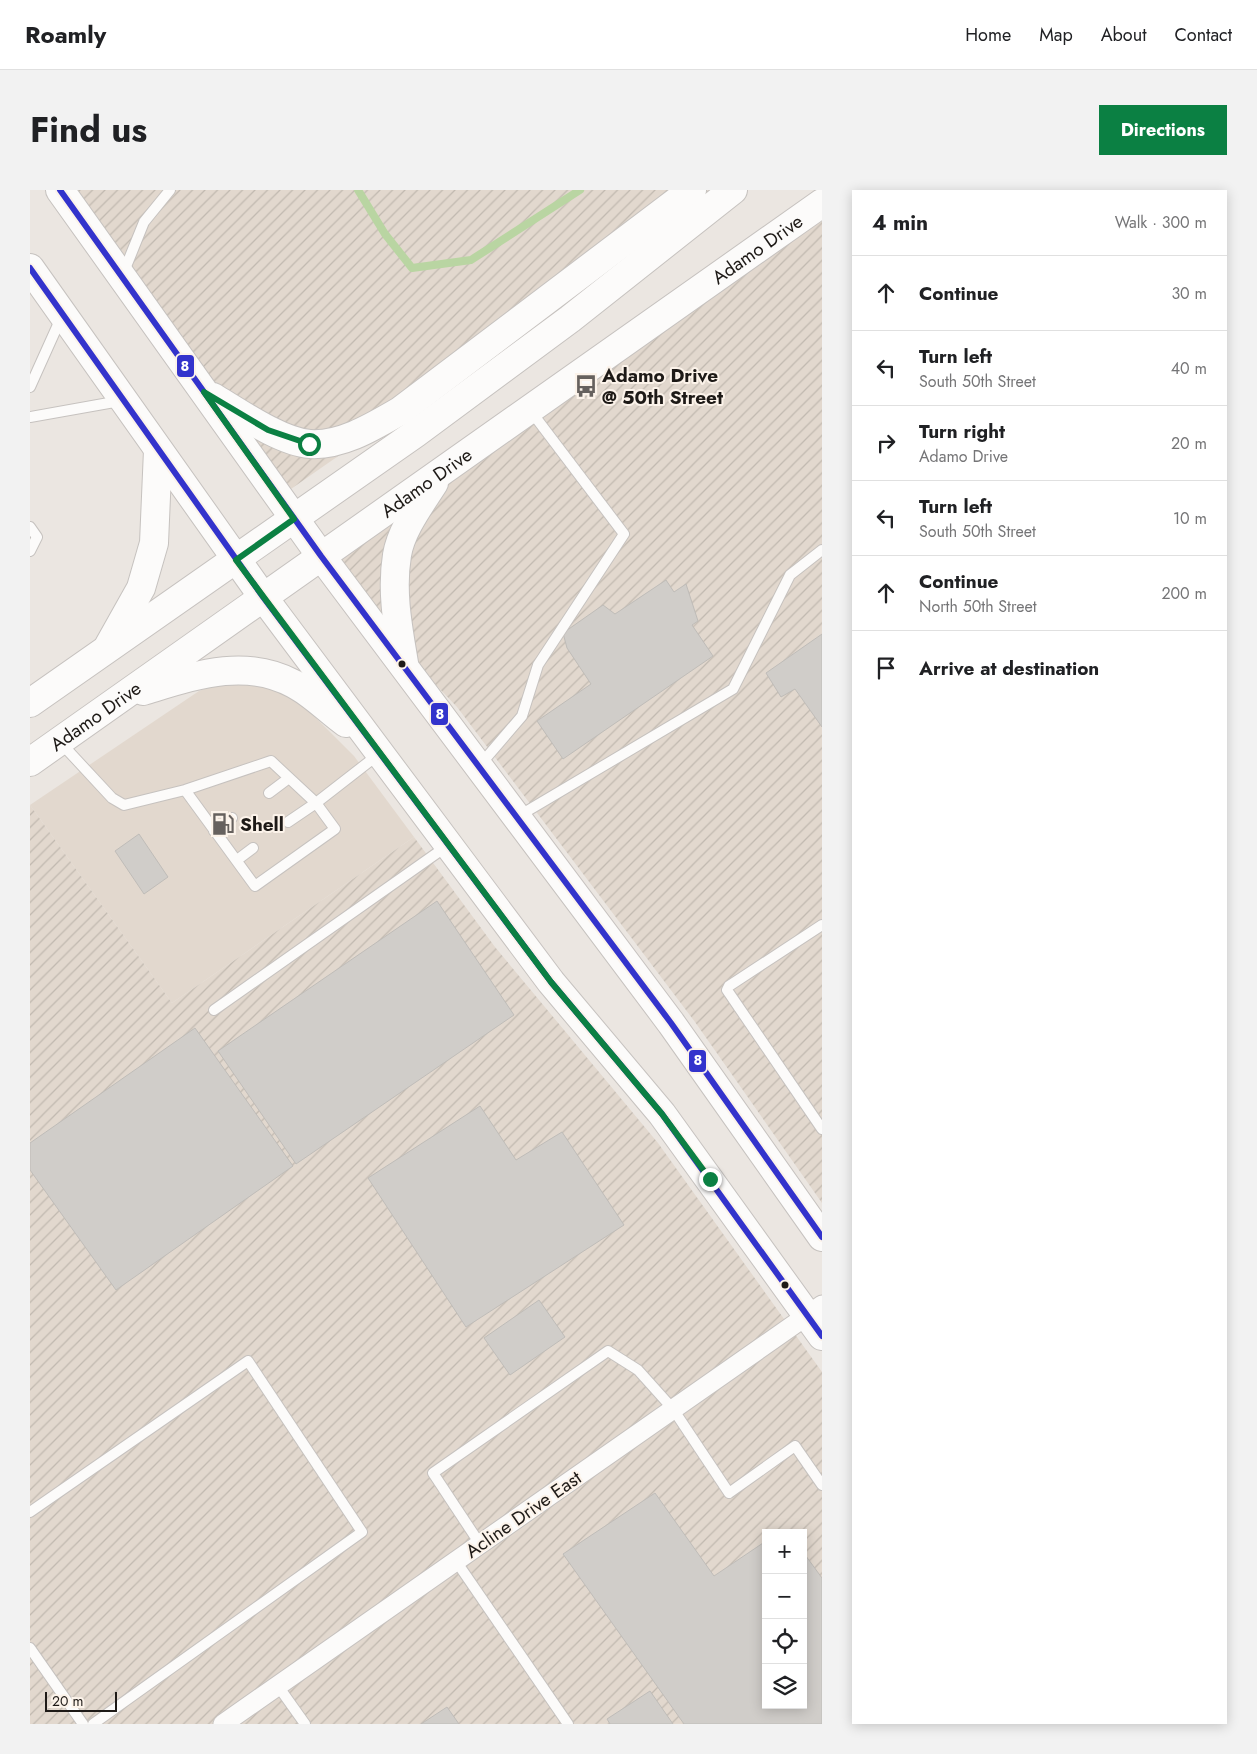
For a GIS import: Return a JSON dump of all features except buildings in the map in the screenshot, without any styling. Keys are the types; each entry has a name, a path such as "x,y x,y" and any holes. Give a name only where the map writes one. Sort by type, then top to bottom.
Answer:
{"main road":[{"path":"60,190 321,556 666,1015 822,1237"},
{"path":"204,392 268,430 309,444 335,440 365,431 400,410 692,190"},
{"path":"30,703 106,652 416,433 570,319 733,190"},
{"name":"Adamo Drive","path":"30,762 822,203"},
{"path":"30,268 263,598 551,982 662,1114 817,1319"},
{"path":"106,652 141,588 154,544 158,450"},
{"path":"404,667 394,606 397,554 412,517 441,472"},
{"path":"122,697 205,673 234,668 257,670 296,684 375,747"}],"street":[{"name":"Acline Drive East","path":"223,1724 673,1409 817,1319"}],"lane":[{"path":"122,278 144,222 170,190"},
{"path":"30,387 63,315"},
{"path":"30,417 123,400"},
{"path":"479,766 522,716 538,665 624,534 529,410"},
{"path":"30,527 37,537 30,551"},
{"path":"517,817 733,689 790,575 822,550"},
{"path":"59,741 112,798 124,805 185,790 271,761 316,803 335,829 255,886 185,790"},
{"path":"288,822 316,803 375,747"},
{"path":"268,793 289,778"},
{"path":"214,831 232,818"},
{"path":"214,1010 448,845"},
{"path":"237,860 253,848"},
{"path":"822,924 729,986 727,990 822,1129"},
{"path":"480,1544 433,1474 608,1351 638,1370 673,1409 729,1493 794,1446 822,1485"},
{"path":"30,1512 248,1361 362,1532 93,1724"},
{"path":"456,1561 568,1724"},
{"path":"30,1648 83,1724"},
{"path":"278,1686 305,1724"}],"shaded area":[{"path":"51,190 720,190 278,498"},
{"path":"822,221 822,1203 695,1022 457,707 319,562"},
{"path":"227,681 269,684 303,705 354,756 414,837 172,1003 30,805 199,691"},
{"path":"30,805 172,1003 414,837 495,947 658,1143 822,1372 822,1724 30,1724"}],"waterway":[{"path":"358,190 385,234 412,268 471,260 580,190"}],"transit line":[{"name":"8","path":"60,190 321,556 671,1023 822,1237"},
{"name":"8","path":"30,268 263,597 551,982 662,1114 822,1336"}],"place":[{"name":"Adamo Drive @ 50th Street","path":"586,386"},
{"name":"Shell","path":"223,824"}],"route":[{"path":"309,444 268,430 204,392 294,519 236,560 505,922 551,982 662,1114 710,1179"}]}
